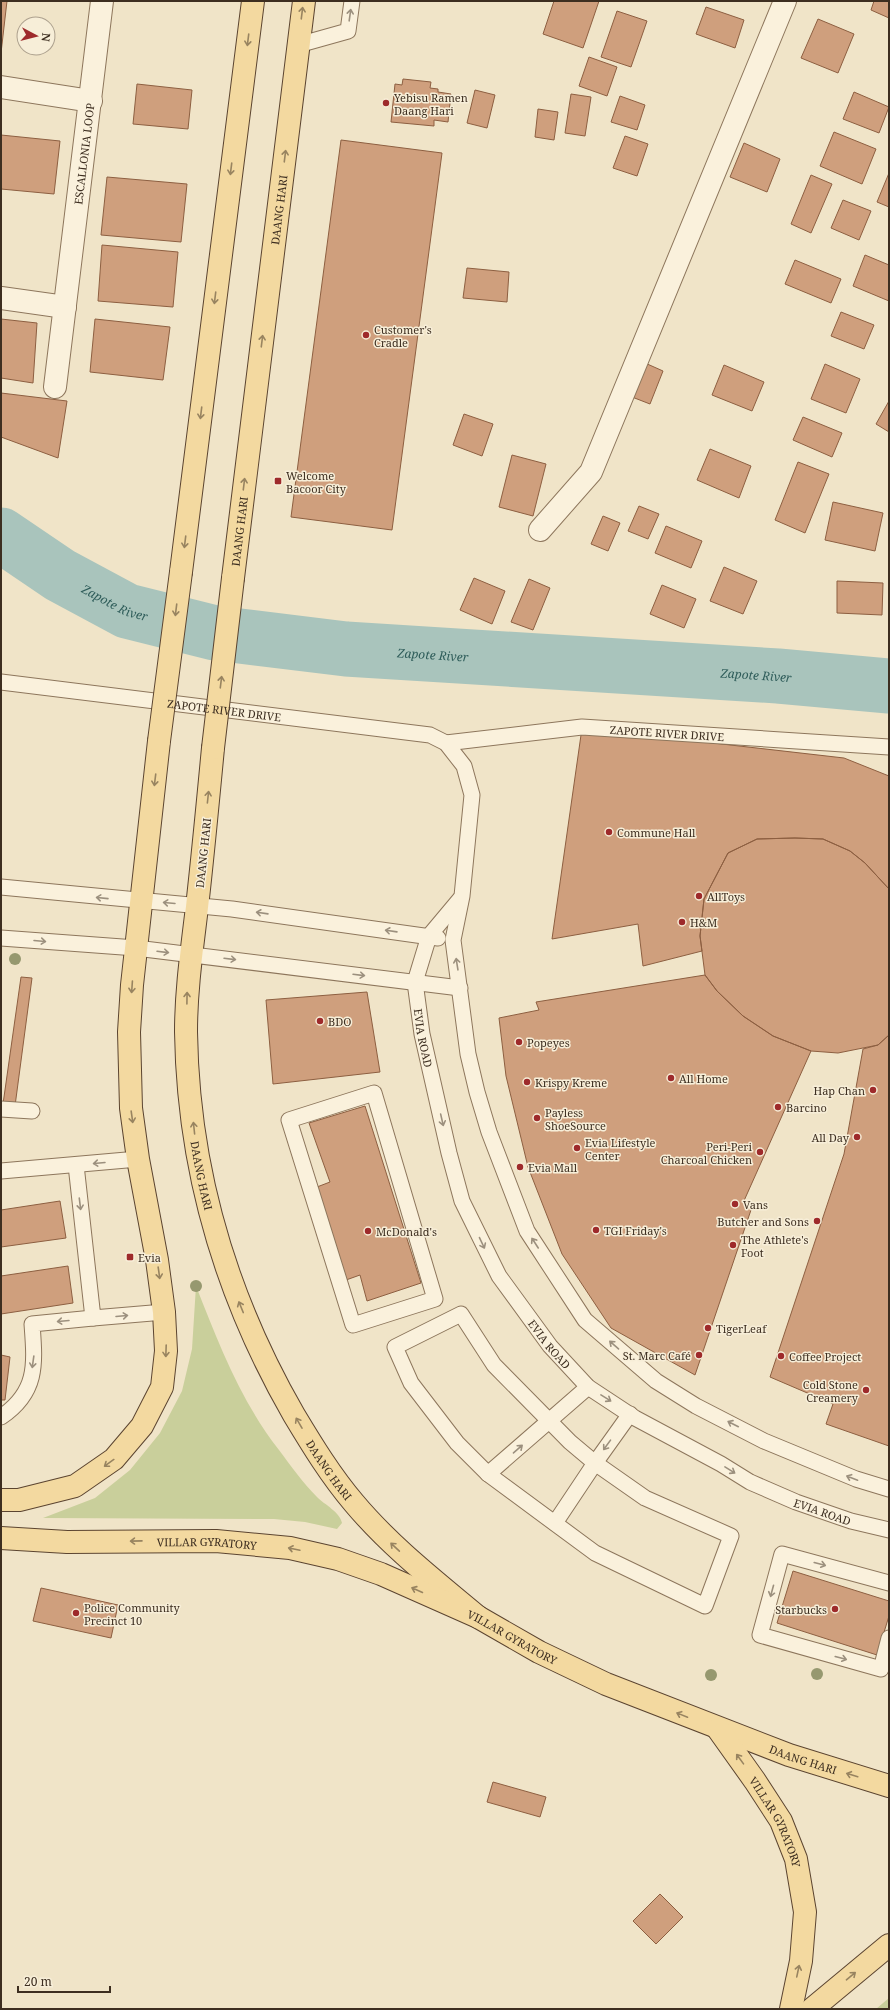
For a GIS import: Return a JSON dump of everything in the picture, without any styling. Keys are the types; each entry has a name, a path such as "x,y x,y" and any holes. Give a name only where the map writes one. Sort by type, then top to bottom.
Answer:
{"main road":[{"path":"1,1500 20,1500 75,1486 114,1459 142,1426 162,1387 166,1351 164,1312 152,1227 138,1159 131,1108 129,1032 136,948 159,741 253,1"},
{"name":"DAANG HARI","path":"304,1 233,578 187,990 186,1034 197,1151 208,1208 230,1280 252,1336 277,1385 309,1441 353,1502 393,1546 478,1617"},
{"name":"VILLAR GYRATORY","path":"1,1538 67,1542 208,1541 290,1548 338,1559 381,1574 478,1617 539,1652 599,1681 718,1729 781,1821 796,1859 805,1912 800,1961 791,2009"},
{"name":"DAANG HARI","path":"718,1729 789,1755 889,1786"},
{"path":"812,2009 879,1958 889,1945"}],"street":[{"name":"ESCALLONIA LOOP","path":"55,387 102,1"},
{"path":"540,530 591,472 785,1"},
{"path":"1,87 91,101"},
{"path":"1,298 65,307"}],"lane":[{"path":"298,45 348,31 352,1"},
{"name":"ZAPOTE RIVER DRIVE","path":"1,682 430,735 446,743 464,766 472,795 462,896 453,940"},
{"name":"ZAPOTE RIVER DRIVE","path":"446,743 582,727 889,747"},
{"path":"1,887 141,902 197,905 453,940 468,1054 489,1132 527,1231 585,1320 656,1381 696,1406 810,1461 856,1479 889,1489"},
{"path":"429,936 462,896"},
{"name":"EVIA ROAD","path":"429,936 415,982 423,1041 462,1201 499,1276 550,1346 588,1387 635,1418 721,1464 750,1482 796,1502 851,1521 889,1530"},
{"path":"1,938 136,948 460,988"},
{"path":"374,1093 436,1299 353,1326 288,1120 374,1093"},
{"path":"1,1109 32,1111"},
{"path":"1,1171 138,1159"},
{"path":"76,1165 93,1318"},
{"path":"1,1417 21,1401 30,1382 35,1356 32,1324 164,1312"},
{"path":"461,1314 494,1365 549,1422 595,1463 645,1498 731,1536 705,1606 595,1553 488,1474 457,1443 411,1383 395,1347 461,1314"},
{"path":"488,1474 588,1387"},
{"path":"555,1523 630,1414"},
{"path":"889,1583 782,1554 760,1635 880,1669 889,1638"}],"green space":[{"path":"196,1286 222,1350 253,1412 265,1431 302,1480 317,1497 332,1509 341,1519 342,1523 337,1529 305,1522 274,1519 43,1518 95,1498 130,1470 160,1433 182,1391 192,1349"},
{"path":"889,1998 889,2009 876,2009"}],"building":[{"path":"1,1 7,1 1,53"},
{"path":"554,1 599,1 583,48 543,34"},
{"path":"874,1 889,1 889,18 871,10"},
{"path":"706,7 744,20 735,48 696,34"},
{"path":"617,11 647,21 631,67 601,57"},
{"path":"818,19 854,34 838,73 801,58"},
{"path":"589,57 617,67 607,96 579,86"},
{"path":"403,79 431,82 430,88 438,89 438,92 451,94 448,122 434,120 434,126 391,122 395,84 402,85"},
{"path":"137,84 192,90 188,129 133,124"},
{"path":"475,90 495,95 487,128 467,123"},
{"path":"854,92 889,107 879,133 843,119"},
{"path":"571,94 591,97 585,136 565,133"},
{"path":"620,96 645,105 637,130 611,122"},
{"path":"538,109 558,112 554,140 535,137"},
{"path":"834,132 876,149 862,184 820,166"},
{"path":"1,135 60,141 54,194 1,189"},
{"path":"625,136 648,144 637,176 613,168"},
{"name":"Customer's Cradle","path":"341,140 442,153 392,530 291,517"},
{"path":"744,143 780,159 767,192 730,177"},
{"path":"889,173 889,207 877,202"},
{"path":"811,175 832,184 811,233 791,224"},
{"path":"107,177 187,184 181,242 101,235"},
{"path":"843,200 871,211 859,240 831,228"},
{"path":"102,245 178,252 173,307 98,301"},
{"path":"865,255 889,265 889,301 853,286"},
{"path":"795,260 841,279 831,303 785,284"},
{"path":"467,268 509,272 507,302 463,298"},
{"path":"841,312 874,325 864,349 831,336"},
{"path":"1,319 37,323 33,383 1,378"},
{"path":"95,319 170,327 163,380 90,372"},
{"path":"645,363 663,371 650,404 632,397"},
{"path":"825,364 860,379 846,413 811,399"},
{"path":"724,365 764,382 752,411 712,395"},
{"path":"1,393 67,401 58,458 1,437"},
{"path":"889,401 889,432 876,424"},
{"path":"464,414 493,424 482,456 453,445"},
{"path":"803,417 842,433 832,457 793,440"},
{"path":"710,449 751,466 739,498 697,480"},
{"path":"512,455 546,464 533,516 499,507"},
{"path":"798,462 829,474 805,533 775,520"},
{"path":"833,502 883,513 875,551 825,540"},
{"path":"639,506 659,514 648,539 628,531"},
{"path":"603,516 620,523 608,551 591,544"},
{"path":"666,526 702,541 691,568 655,553"},
{"path":"724,567 757,581 743,614 710,601"},
{"path":"474,578 505,591 492,624 460,610"},
{"path":"529,579 550,588 533,630 511,622"},
{"path":"837,581 883,583 882,615 837,613"},
{"path":"662,585 696,599 684,628 650,614"},
{"path":"582,728 844,758 889,776 889,889 865,863 850,851 823,839 757,839 728,853 704,899 700,936 702,951 643,966 638,924 552,939"},
{"path":"757,839 823,839 850,851 865,863 889,889 889,1035 878,1045 838,1053 811,1051 773,1036 743,1016 717,991 705,975 700,936 704,899 728,853"},
{"path":"705,975 717,991 743,1016 773,1036 811,1051 743,1203 752,1207 695,1375 611,1328 562,1254 528,1167 506,1076 499,1018 539,1010 536,1002"},
{"path":"21,977 32,978 15,1106 3,1104"},
{"name":"BDO","path":"367,992 380,1072 273,1084 266,1000"},
{"path":"889,1035 889,1446 826,1424 833,1404 770,1377 844,1154 863,1049 878,1045"},
{"name":"McDonald's","path":"365,1106 421,1283 367,1301 360,1275 346,1280 317,1187 330,1182 309,1123"},
{"path":"60,1201 66,1238 1,1247 1,1210"},
{"path":"68,1266 73,1303 1,1314 1,1276"},
{"path":"1,1355 10,1357 5,1400 1,1400"},
{"name":"Starbucks","path":"793,1571 889,1601 889,1616 877,1655 777,1623"},
{"name":"Police Community Precinct 10","path":"41,1588 118,1605 111,1638 33,1621"},
{"path":"493,1782 546,1797 540,1817 487,1802"},
{"path":"660,1894 683,1917 656,1944 633,1921"}],"waterway":[{"name":"Zapote River","path":"1,535 60,575 127,611 215,633 346,649 778,676 889,686"}],"place":[{"name":"Yebisu Ramen Daang Hari","path":"386,103"},
{"name":"Customer's Cradle","path":"366,335"},
{"name":"Welcome Bacoor City","path":"278,481"},
{"name":"Commune Hall","path":"609,832"},
{"name":"AllToys","path":"699,896"},
{"name":"H&M","path":"682,922"},
{"name":"BDO","path":"320,1021"},
{"name":"Popeyes","path":"519,1042"},
{"name":"All Home","path":"671,1078"},
{"name":"Krispy Kreme","path":"527,1082"},
{"name":"Hap Chan","path":"873,1090"},
{"name":"Barcino","path":"778,1107"},
{"name":"Payless ShoeSource","path":"537,1118"},
{"name":"All Day","path":"857,1137"},
{"name":"Evia Lifestyle Center","path":"577,1148"},
{"name":"Peri-Peri Charcoal Chicken","path":"760,1152"},
{"name":"Evia Mall","path":"520,1167"},
{"name":"Vans","path":"735,1204"},
{"name":"Butcher and Sons","path":"817,1221"},
{"name":"TGI Friday's","path":"596,1230"},
{"name":"McDonald's","path":"368,1231"},
{"name":"The Athlete's Foot","path":"733,1245"},
{"name":"Evia","path":"130,1257"},
{"name":"TigerLeaf","path":"708,1328"},
{"name":"St. Marc Café","path":"699,1355"},
{"name":"Coffee Project","path":"781,1356"},
{"name":"Cold Stone Creamery","path":"866,1390"},
{"name":"Starbucks","path":"835,1609"},
{"name":"Police Community Precinct 10","path":"76,1613"}]}
